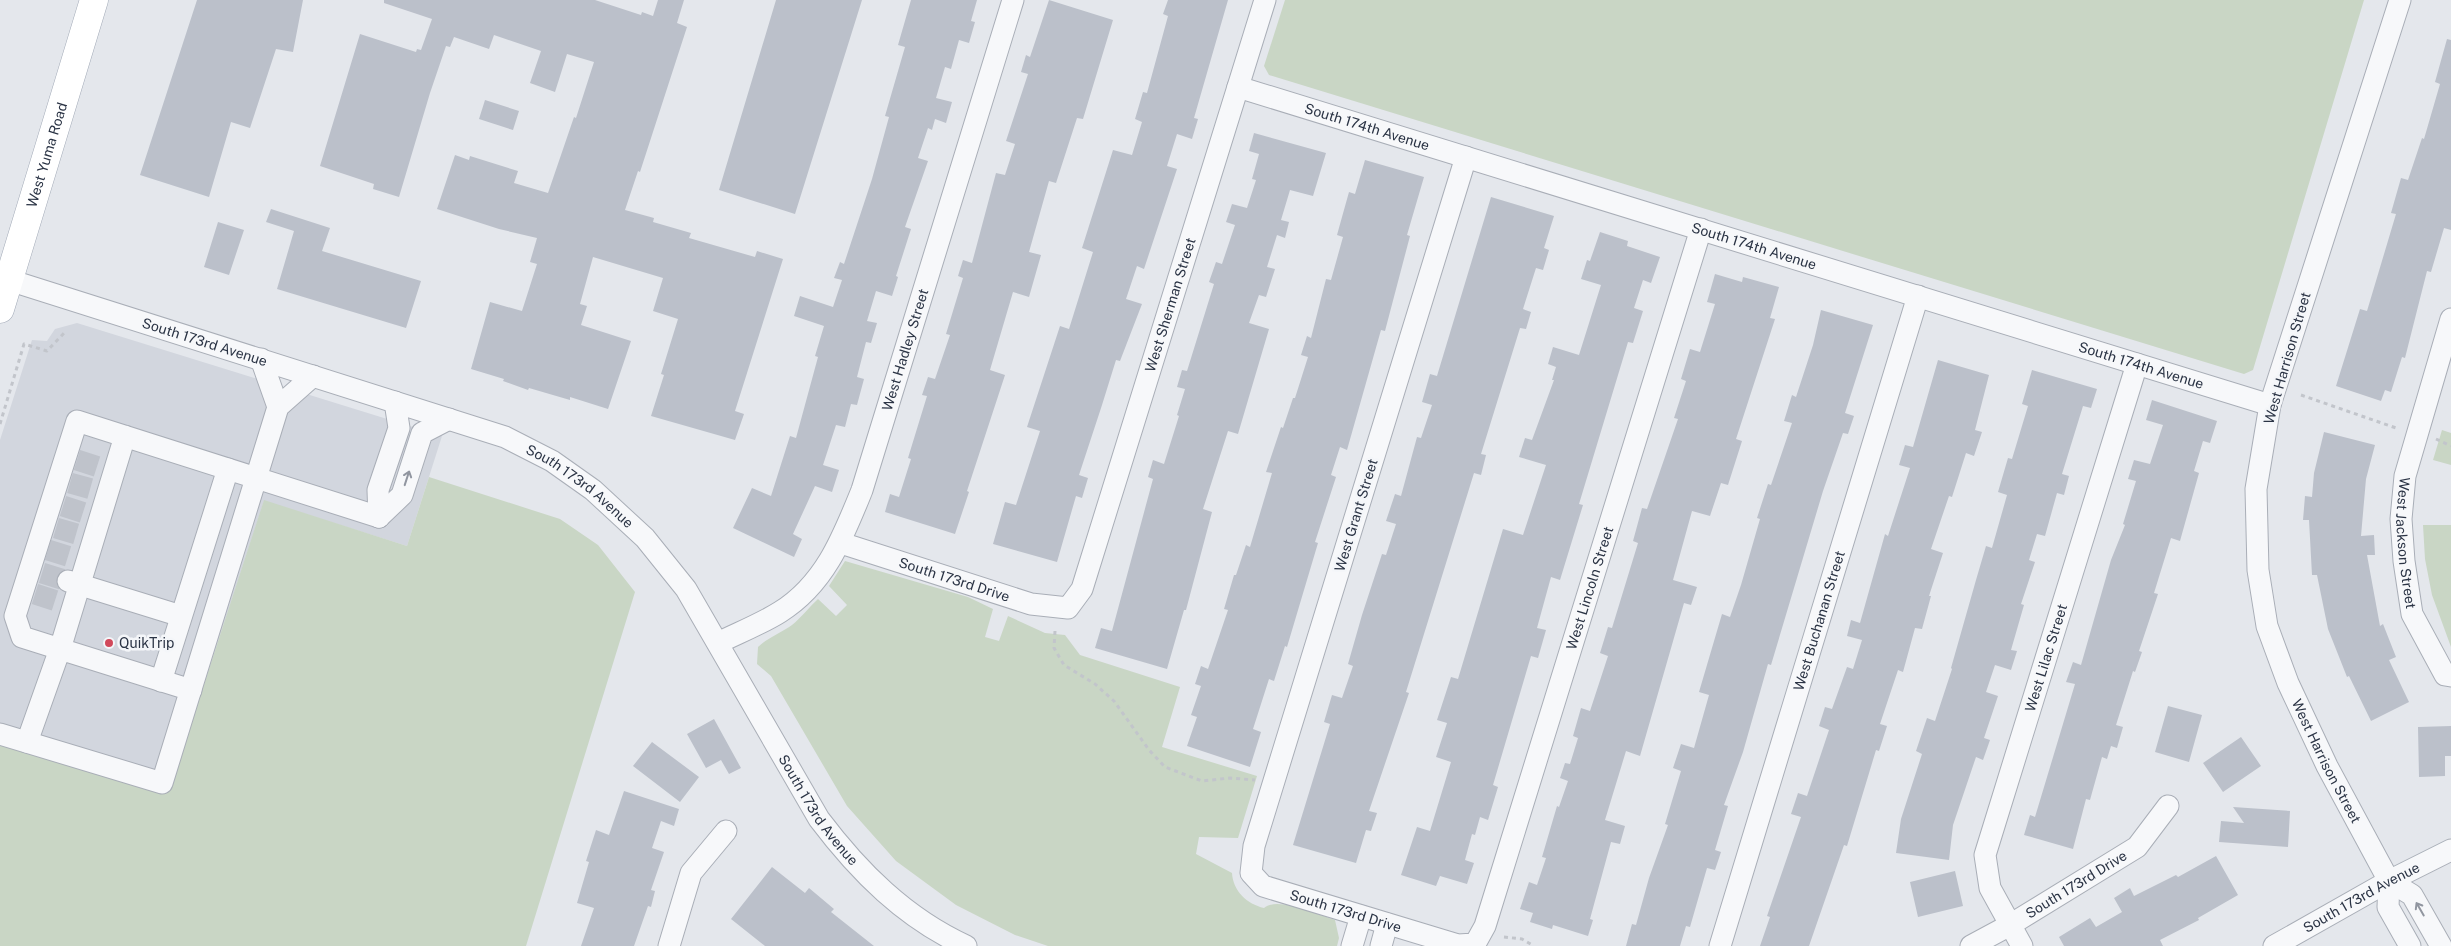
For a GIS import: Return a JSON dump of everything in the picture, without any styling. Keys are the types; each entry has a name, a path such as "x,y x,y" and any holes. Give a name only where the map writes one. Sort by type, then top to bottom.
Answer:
{"main road":[{"name":"West Yuma Road","path":"0,310 3,278 94,0"}],"street":[{"name":"West Hadley Street","path":"718,643 780,612 811,587 841,543 862,490 1013,0"},
{"name":"West Sherman Street","path":"1068,608 1082,589 1265,0"},
{"name":"West Harrison Street","path":"2389,881 2327,766 2288,683 2267,626 2258,570 2256,489 2270,405 2400,0"},
{"name":"South 174th Avenue","path":"1238,87 2270,405"},
{"name":"West Grant Street","path":"1250,873 1254,846 1466,157"},
{"name":"West Lincoln Street","path":"1475,944 1485,926 1701,230"},
{"name":"South 173rd Avenue","path":"3,278 505,437 552,461 593,490 646,538 686,589 819,819 860,871 905,910 964,946"},
{"name":"West Buchanan Street","path":"1720,946 1918,296"},
{"name":"West Jackson Street","path":"2448,676 2412,614 2404,561 2401,519 2405,476 2451,320"},
{"path":"261,359 278,407"},
{"name":"West Lilac Street","path":"2022,946 1990,888 1984,854 2136,364"},
{"path":"0,734 162,783 278,407 313,376"},
{"path":"379,517 378,490 399,428 395,402"},
{"path":"379,517 402,495 422,433 449,419"},
{"path":"191,690 22,637 15,616 29,593 72,458 77,421 379,517"},
{"path":"27,742 60,649 66,604 108,469 125,436"},
{"path":"161,681 228,469"},
{"name":"South 173rd Drive","path":"841,543 1031,604 1068,608"},
{"path":"74,583 181,616"},
{"name":"South 173rd Drive","path":"1971,946 2010,926 2137,847 2168,806"},
{"path":"672,945 691,873 726,831"},
{"name":"South 173rd Avenue","path":"2274,946 2389,881 2451,850"},
{"name":"South 173rd Drive","path":"1250,873 1263,886 1458,945 1475,944"},
{"path":"2410,946 2388,907 2389,881 2412,895 2441,946"},
{"path":"1352,946 1361,916"},
{"path":"1380,946 1387,924"}],"path":[{"path":"0,424 24,344 47,351 66,331"},
{"path":"2301,395 2401,430"},
{"path":"2436,439 2451,446"},
{"path":"1055,631 1054,648 1064,665 1095,684 1114,701 1149,750 1166,767 1202,781 1230,778 1258,780"},
{"path":"1504,937 1522,939 1534,946"}],"shaded area":[{"name":"QuikTrip","path":"77,323 442,436 407,546 264,501 169,792 0,739 0,440 32,340 47,341 55,329"}],"green space":[{"path":"1285,0 2364,0 2253,370 2244,374 1269,75 1264,66"},
{"path":"2442,430 2451,433 2451,465 2433,460"},
{"path":"429,477 560,519 598,545 635,592 526,946 0,946 0,739 169,792 264,500 407,546"},
{"path":"2423,525 2451,525 2451,647 2432,595 2425,559"},
{"path":"845,561 968,597 993,609 985,637 999,641 1008,616 1045,633 1065,635 1080,655 1180,687 1162,747 1257,776 1238,838 1199,837 1196,854 1232,873 1238,891 1247,900 1258,906 1264,908 1270,905 1288,905 1335,920 1339,938 1337,946 1048,946 1015,935 956,905 896,861 847,806 771,676 757,664 758,647 792,625 818,599 836,616 847,605 829,586"}],"building":[{"path":"197,0 303,0 293,52 276,49 250,128 231,122 209,197 140,175"},
{"path":"384,0 595,0 641,15 642,12 653,16 658,0 684,0 677,23 687,27 640,172 638,171 625,210 654,218 653,222 691,233 689,238 755,257 757,251 783,259 735,411 744,414 735,440 651,416 664,375 661,374 678,319 653,311 663,278 593,257 580,304 587,306 581,325 631,341 608,409 570,397 570,400 529,388 528,390 503,381 504,379 471,369 490,302 522,311 537,264 530,262 537,238 499,229 437,209 455,155 469,160 470,156 518,171 514,183 548,193 574,117 576,118 594,62 567,54 555,92 530,83 541,51 494,35 489,49 454,37 450,47 446,46 399,197 373,189 374,184 320,166 360,34 416,52 417,49 421,50 432,19 384,3"},
{"path":"776,0 862,0 795,214 719,190"},
{"path":"911,0 977,0 971,21 975,22 969,43 959,40 951,69 945,67 936,98 952,102 946,123 935,119 932,130 928,128 918,158 928,161 905,227 911,229 896,276 898,277 892,296 876,291 867,321 877,323 871,343 866,342 857,377 864,379 857,405 851,404 845,427 836,425 823,465 839,470 832,492 815,486 793,534 802,539 794,557 733,528 752,488 771,496 790,436 796,438 818,357 815,356 824,326 794,316 800,296 833,307 842,280 834,278 840,262 844,264 872,179 889,117 885,116 905,47 898,45"},
{"path":"1049,0 1113,20 1083,119 1077,118 1056,183 1049,181 1029,252 1041,255 1029,297 1013,292 990,370 1005,375 955,534 885,512 890,494 899,497 911,459 908,458 927,396 922,395 928,377 935,379 950,335 946,334 963,278 958,276 963,260 972,263 996,173 1005,175 1015,144 1006,141 1028,74 1021,72 1026,55 1030,57"},
{"path":"1168,0 1228,0 1194,118 1198,119 1192,139 1177,134 1167,166 1177,169 1144,269 1137,266 1126,299 1142,304 1120,361 1116,360 1079,475 1088,478 1082,498 1076,496 1057,562 993,544 1005,502 1016,505 1040,431 1027,427 1060,326 1069,329 1093,252 1082,248 1113,150 1132,155 1142,122 1135,119 1143,92 1147,93 1168,16 1163,14"},
{"path":"2447,39 2451,40 2451,230 2444,228 2431,272 2427,271 2405,358 2402,357 2391,392 2385,390 2381,401 2336,386 2360,309 2367,311 2396,214 2391,213 2401,178 2408,180 2422,138 2424,139 2440,84 2435,82"},
{"path":"485,100 519,111 513,130 479,119"},
{"path":"1254,133 1326,153 1313,196 1290,190 1281,220 1289,222 1285,238 1277,235 1267,267 1275,269 1266,297 1259,295 1249,323 1269,329 1238,434 1228,431 1203,509 1212,512 1186,610 1184,610 1167,669 1095,648 1101,628 1112,631 1153,479 1148,477 1153,460 1164,464 1179,416 1177,415 1185,389 1177,387 1182,370 1187,371 1214,284 1209,282 1216,262 1222,264 1235,225 1226,222 1232,204 1247,208 1256,180 1252,179 1259,154 1249,151"},
{"path":"1365,160 1424,177 1407,235 1410,236 1385,331 1381,330 1347,450 1340,447 1331,475 1336,477 1315,542 1318,543 1287,647 1285,646 1274,681 1269,679 1253,729 1261,732 1250,767 1187,746 1197,717 1191,715 1201,686 1195,684 1201,666 1208,669 1228,610 1224,609 1234,575 1236,575 1246,545 1250,547 1272,473 1266,472 1281,427 1283,428 1293,398 1295,398 1308,357 1301,355 1307,336 1311,338 1326,279 1331,280 1343,237 1337,235 1349,192 1355,194"},
{"path":"1491,197 1554,216 1544,248 1549,250 1543,270 1536,268 1523,309 1531,312 1526,329 1520,328 1481,454 1486,455 1481,475 1474,473 1406,692 1409,693 1369,811 1377,813 1371,831 1366,830 1356,863 1293,845 1330,724 1324,722 1332,695 1342,698 1353,666 1348,664 1362,615 1382,554 1386,555 1396,524 1386,521 1395,494 1401,496 1417,437 1421,438 1432,405 1422,402 1430,374 1437,376"},
{"path":"271,209 330,228 322,251 421,281 406,328 277,289 294,231 266,222"},
{"path":"218,222 244,230 229,275 204,267"},
{"path":"1600,232 1628,241 1627,246 1660,257 1651,283 1643,280 1634,308 1643,311 1633,343 1628,342 1579,504 1583,505 1560,580 1551,577 1537,628 1546,630 1538,658 1531,656 1493,785 1498,787 1488,820 1480,817 1475,835 1472,834 1465,860 1474,863 1467,884 1440,876 1436,886 1401,875 1417,827 1430,831 1451,762 1436,757 1447,723 1437,720 1451,677 1458,679 1503,529 1523,535 1546,465 1519,457 1525,438 1532,440 1554,380 1552,380 1556,367 1548,364 1553,347 1579,355 1601,285 1581,279 1587,260 1590,261"},
{"path":"1715,274 1742,282 1743,277 1779,287 1770,318 1775,319 1736,439 1742,441 1728,485 1721,483 1710,516 1692,511 1673,580 1697,587 1691,605 1684,603 1640,756 1626,751 1605,820 1625,826 1620,844 1611,842 1590,919 1593,920 1588,936 1553,925 1552,929 1530,922 1533,913 1520,909 1529,882 1537,885 1546,858 1542,857 1557,806 1559,807 1568,781 1560,778 1565,763 1570,764 1578,738 1573,736 1581,708 1590,711 1608,656 1600,653 1608,627 1612,628 1638,543 1633,541 1642,508 1647,509 1678,419 1674,418 1686,381 1681,379 1690,349 1700,352 1715,304 1707,302"},
{"path":"1821,310 1873,325 1845,413 1854,416 1848,434 1843,433 1823,491 1771,665 1768,664 1743,752 1724,805 1728,806 1715,850 1721,852 1715,870 1707,868 1690,927 1686,926 1680,946 1626,946 1632,924 1636,925 1649,878 1668,825 1665,824 1681,771 1673,768 1681,744 1694,748 1709,695 1699,692 1722,614 1730,617 1741,585 1760,519 1757,518 1768,484 1771,485 1792,423 1784,421 1792,395 1796,397 1813,345"},
{"path":"1938,360 1989,375 1975,430 1982,432 1974,456 1966,453 1952,497 1949,496 1931,549 1943,553 1929,596 1931,596 1922,629 1915,628 1903,672 1898,670 1880,724 1887,726 1879,751 1876,750 1847,846 1844,845 1809,946 1760,946 1770,917 1767,916 1801,817 1791,814 1798,793 1807,796 1829,730 1819,726 1825,707 1832,709 1847,667 1853,669 1862,640 1847,636 1851,620 1860,623 1885,534 1888,536 1910,468 1899,465 1905,445 1913,447"},
{"path":"2032,370 2097,389 2091,408 2083,406 2062,474 2069,476 2064,495 2057,493 2045,536 2037,534 2029,560 2035,562 2021,604 2024,605 2011,650 2017,651 2011,670 1995,665 1986,692 1998,696 1984,738 1990,740 1983,760 1976,757 1953,825 1949,860 1896,853 1901,819 1922,754 1916,751 1927,718 1935,721 1952,669 1986,546 1992,548 2007,495 1998,492 2008,458 2012,459 2028,406 2022,404"},
{"path":"2152,400 2217,421 2210,443 2203,441 2194,471 2199,473 2180,541 2171,538 2154,593 2158,594 2139,651 2142,652 2135,672 2133,671 2116,725 2123,727 2117,748 2111,746 2107,759 2102,757 2090,800 2086,799 2073,849 2024,835 2030,815 2035,817 2075,684 2066,682 2073,662 2081,665 2111,560 2125,525 2123,524 2136,481 2128,479 2134,460 2150,464 2163,425 2146,420"},
{"path":"2324,432 2375,445 2366,479 2361,536 2374,535 2375,555 2367,555 2380,626 2383,624 2396,657 2389,660 2409,702 2371,721 2349,676 2347,677 2328,629 2317,575 2312,575 2309,520 2303,520 2305,496 2312,497 2314,473"},
{"path":"2168,706 2202,715 2189,762 2155,752"},
{"path":"714,719 741,768 729,774 721,760 706,768 687,734"},
{"path":"2451,726 2451,756 2445,756 2445,776 2419,777 2418,727"},
{"path":"2241,737 2261,766 2223,792 2203,763"},
{"path":"652,742 699,777 680,802 633,766"},
{"path":"624,791 679,809 674,826 661,821 652,848 664,852 651,890 655,891 651,907 648,906 634,946 581,946 594,908 577,903 589,862 586,861 596,830 609,835"},
{"path":"2233,807 2290,811 2288,847 2219,842 2221,821 2244,823"},
{"path":"2216,856 2238,895 2198,918 2199,920 2160,940 2163,946 2064,946 2059,937 2090,918 2096,927 2122,912 2114,898 2130,888 2134,896 2176,875 2178,877"},
{"path":"772,867 805,893 809,888 834,909 831,912 874,946 765,946 731,919"},
{"path":"1955,871 1963,906 1918,917 1910,882"}],"tunnel":[{"path":"77,460 102,468"},
{"path":"70,483 95,490"},
{"path":"63,506 88,514"},
{"path":"56,528 80,535"},
{"path":"48,550 74,558"},
{"path":"42,573 68,581"},
{"path":"35,594 60,602"}],"place":[{"name":"QuikTrip","path":"109,643"}]}
